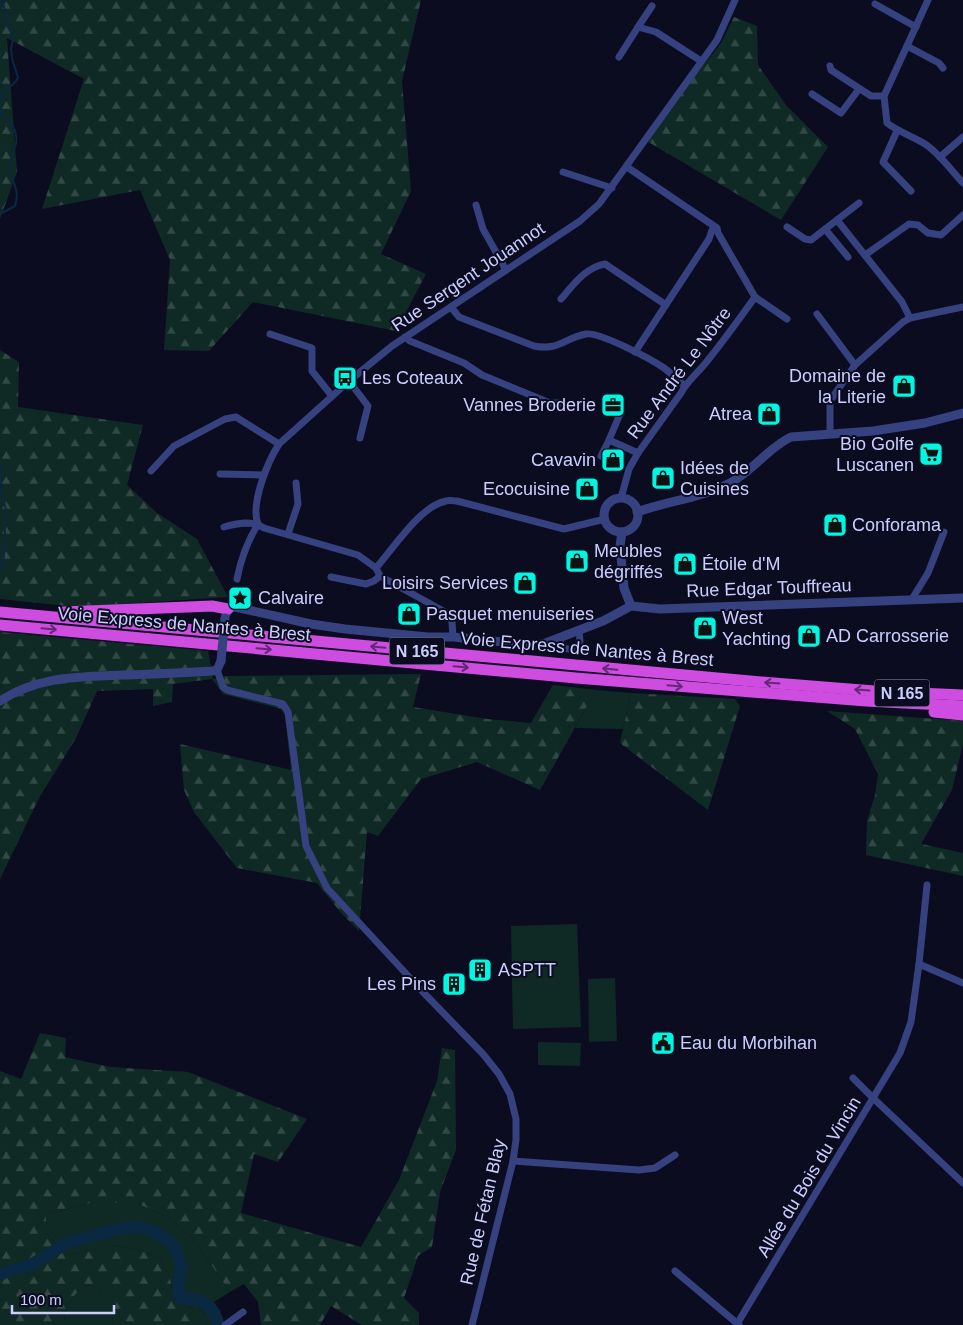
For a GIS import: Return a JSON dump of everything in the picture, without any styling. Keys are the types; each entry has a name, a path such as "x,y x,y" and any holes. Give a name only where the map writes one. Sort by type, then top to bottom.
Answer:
{"highway":[{"path":"15,613 29,610 65,612 212,606 227,614"},
{"name":"Voie Express de Nantes à Brest","path":"0,612 751,681 874,691 963,695"},
{"name":"Voie Express de Nantes à Brest","path":"0,625 576,678 866,701 963,706"},
{"path":"866,701 889,708 963,715"}],"street":[{"name":"Rue Sergent Jouannot","path":"237,579 247,542 258,524 256,510 263,475 272,454 279,444 349,381 405,337 580,221 599,204 717,40 735,0"},
{"path":"928,0 884,96 888,122 897,131 925,144 963,182"},
{"path":"875,4 916,27"},
{"path":"619,57 652,6"},
{"path":"638,27 656,32 701,61"},
{"path":"907,46 939,63 943,68"},
{"path":"830,66 831,70 871,96 884,96"},
{"path":"812,94 841,112 859,89"},
{"path":"897,131 883,162 911,190"},
{"path":"940,157 963,137"},
{"path":"627,167 713,229 756,296 787,318"},
{"path":"563,172 612,188"},
{"path":"787,227 805,239 811,240 859,203"},
{"path":"476,205 483,229 506,270"},
{"path":"866,255 909,224 918,225 928,233 941,236 963,215"},
{"path":"837,220 902,302 910,318"},
{"path":"635,352 709,239 713,229"},
{"path":"825,229 848,257"},
{"path":"561,298 578,278 599,265 605,264 666,305"},
{"name":"Rue André Le Nôtre","path":"621,498 629,469 638,453 685,386 722,343 756,296"},
{"path":"450,307 459,316 534,346 550,348 582,335 599,336 663,367 685,386"},
{"path":"830,434 830,401 855,366 903,322 910,318 963,307"},
{"path":"817,314 855,366"},
{"path":"270,334 312,348 312,371 332,396"},
{"path":"405,337 410,341 464,363 482,375 550,404 561,404"},
{"path":"349,381 368,406 360,438"},
{"path":"638,512 704,494 730,483 749,471 783,441 791,437 882,430 925,423 963,413"},
{"path":"601,456 620,414"},
{"path":"151,471 174,446 225,419 236,417 279,444"},
{"path":"609,440 638,453"},
{"path":"220,474 263,475"},
{"path":"288,534 298,504 296,483"},
{"path":"621,498 632,502 638,512 636,523 627,531 622,532 611,528 605,519 605,509 608,505 612,501 621,498"},
{"path":"376,568 410,527 426,512 444,501 457,501 564,529 605,519"},
{"path":"224,527 237,524 258,524 264,528 358,555 376,568 380,576 444,612 452,622 453,637"},
{"path":"0,702 24,687 50,680 217,670 221,660 227,614 235,607 311,624 345,629 532,645 543,644 603,621 631,606 624,588 620,546 622,532"},
{"path":"912,599 928,572 944,532"},
{"path":"331,577 366,584 380,576"},
{"name":"Rue Edgar Touffreau","path":"631,606 660,609 963,598"},
{"path":"558,638 562,648 566,650 574,649 578,647 580,641 580,630"},
{"name":"Rue de Fétan Blay","path":"217,670 223,687 227,690 283,704 288,712 306,846 328,888 423,992 483,1054 500,1074 510,1094 516,1119 513,1161 472,1325"},
{"path":"853,1078 873,1098 900,1053 911,1022 927,885"},
{"path":"919,964 963,983"},
{"name":"Allée du Bois du Vincin","path":"675,1271 738,1324 873,1098 963,1183"},
{"path":"513,1161 640,1170 654,1168 674,1155"},
{"path":"225,1325 243,1312"}],"green space":[{"path":"0,0 421,0 402,81 411,191 381,254 426,274 396,331 253,302 209,351 164,350 170,260 140,190 42,209 84,79 7,38 17,172 0,219"},
{"path":"734,17 757,26 758,65 786,105 828,147 781,220 645,140 721,43"},
{"path":"0,350 19,362 18,407 143,425 127,485 157,513 197,539 228,597 76,607 0,599"},
{"path":"0,632 208,651 213,679 225,676 421,674 413,707 487,719 531,723 553,685 596,690 540,790 477,762 421,779 378,836 367,832 359,931 342,914 317,883 237,868 194,812 184,790 180,744 291,770 285,716 281,709 223,694 212,679 173,684 172,702 153,706 153,689 97,691 76,738 39,798 0,879"},
{"path":"596,690 631,693 623,729 575,728"},
{"path":"631,693 735,699 740,706 708,810 620,743"},
{"path":"827,711 963,721 963,744 952,790 921,844 963,853 963,876 866,855 867,821 875,795 878,774 855,729"},
{"path":"577,924 581,1027 513,1029 511,926"},
{"path":"615,978 617,1041 589,1042 588,979"},
{"path":"40,1033 66,1038 65,1057 110,1067 188,1072 307,1119 278,1162 254,1154 241,1213 361,1247 399,1180 437,1081 442,1048 455,1050 456,1150 440,1192 432,1247 418,1256 404,1298 419,1313 419,1325 362,1325 331,1306 320,1325 261,1325 258,1302 244,1284 230,1292 195,1241 172,1219 136,1203 91,1203 46,1214 46,1233 66,1256 111,1245 142,1251 162,1260 170,1277 173,1297 188,1307 202,1310 207,1319 206,1325 112,1325 113,1313 119,1295 89,1285 70,1301 64,1325 0,1325 0,1071 21,1079"},
{"path":"538,1042 581,1043 580,1066 538,1065"},
{"path":"91,1203 136,1203 172,1219 195,1241 230,1292 214,1302 221,1312 222,1325 206,1325 207,1319 202,1310 188,1307 173,1297 170,1277 162,1260 142,1251 111,1245 66,1256 46,1233 46,1214"},
{"path":"89,1285 120,1295 113,1313 112,1325 64,1325 70,1301"}],"waterway":[{"path":"0,102 5,91 18,78 12,58 13,39 2,0"},
{"path":"0,109 15,131 16,145 11,157 10,171 17,194 15,206 0,214"},
{"path":"0,464 1,490 6,510 3,572"},
{"path":"0,1275 29,1266 67,1243 123,1228 138,1227 153,1231 171,1243 177,1252 181,1265 178,1293 182,1299 198,1300 205,1304 214,1313 218,1325"}],"place":[{"name":"Les Coteaux","path":"345,378"},
{"name":"Domaine de la Literie","path":"904,386"},
{"name":"Vannes Broderie","path":"613,405"},
{"name":"Atrea","path":"769,414"},
{"name":"Bio Golfe Luscanen","path":"931,454"},
{"name":"Cavavin","path":"613,460"},
{"name":"Idées de Cuisines","path":"663,478"},
{"name":"Ecocuisine","path":"587,489"},
{"name":"Conforama","path":"835,525"},
{"name":"Meubles dégriffés","path":"577,561"},
{"name":"Étoile d'M","path":"685,564"},
{"name":"Loisirs Services","path":"525,583"},
{"name":"Calvaire","path":"240,598"},
{"name":"Pasquet menuiseries","path":"409,614"},
{"name":"West Yachting","path":"705,628"},
{"name":"AD Carrosserie","path":"809,636"},
{"name":"ASPTT","path":"480,970"},
{"name":"Les Pins","path":"454,984"},
{"name":"Eau du Morbihan","path":"663,1043"}]}
